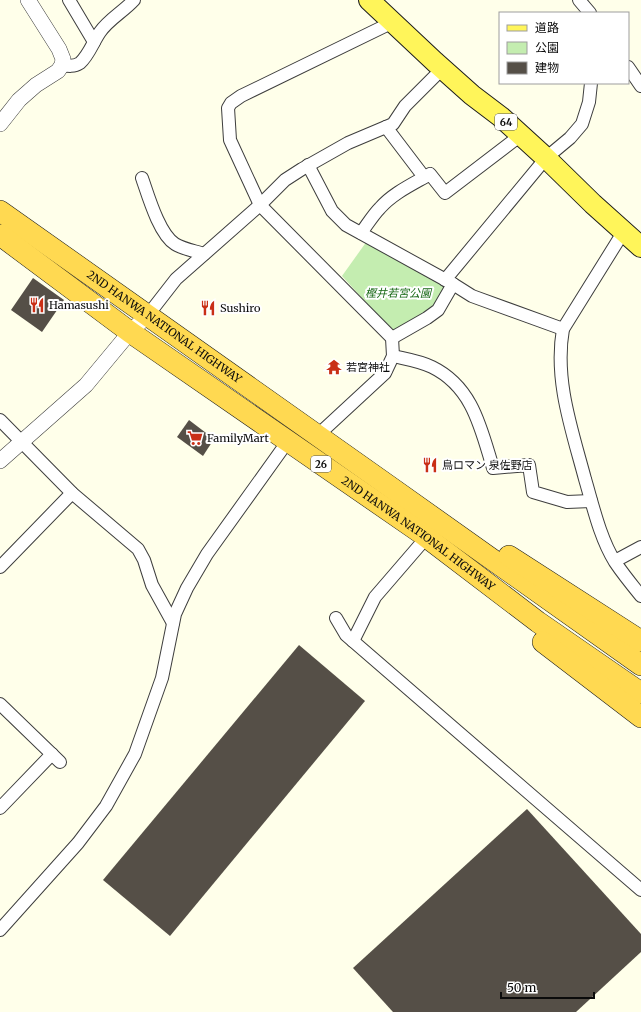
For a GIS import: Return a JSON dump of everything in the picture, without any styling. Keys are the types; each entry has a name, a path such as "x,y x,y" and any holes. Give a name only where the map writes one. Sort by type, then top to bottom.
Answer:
{"highway":[{"name":"2ND HANWA NATIONAL HIGHWAY","path":"0,211 641,665"},
{"name":"2ND HANWA NATIONAL HIGHWAY","path":"0,235 130,332 423,536 538,622 641,693"},
{"path":"414,505 454,520 641,641"},
{"path":"423,536 438,562 641,717"}],"main road":[{"name":"64","path":"369,0 442,69 472,95 501,117 641,247"}],"street":[{"path":"0,124 19,100 58,71 62,66 63,59 59,49 28,0"},
{"path":"70,0 94,42"},
{"path":"62,66 79,64 87,56 100,32 111,19 134,0"},
{"path":"579,0 589,12"},
{"path":"0,930 78,842 106,806 135,754 162,678 175,614 187,588 207,554 288,441 318,435 385,373 394,356 392,338 260,205 230,140 228,108 231,103 241,96 393,22"},
{"path":"629,68 641,86"},
{"path":"0,460 86,385 130,332 148,315 176,278 260,205 285,180 308,165 348,143 393,124 405,106 442,69"},
{"path":"392,338 438,310 449,282 546,158 570,138 582,124 589,102 592,84"},
{"path":"386,127 424,177"},
{"path":"361,233 380,207 424,177 430,174 445,193 520,135"},
{"path":"308,165 332,211 346,225 472,296 563,329"},
{"path":"142,178 156,216 166,235 175,244 204,254"},
{"path":"624,231 563,329 560,345 560,362 564,401 591,501 604,540 615,561 641,596"},
{"path":"394,356 431,367 449,378 464,394 478,418 493,468 529,464 533,492 567,502 591,501"},
{"path":"0,420 72,493 138,549 144,560 152,585 173,623"},
{"path":"0,567 72,493"},
{"path":"353,641 375,597 423,536"},
{"path":"615,561 641,547"},
{"path":"336,618 346,635 641,890"},
{"path":"0,808 56,758 1,706"}],"green space":[{"name":"樫井若宮公園","path":"367,241 447,286 434,310 392,331 342,276"}],"building":[{"name":"Hamasushi","path":"33,278 64,300 42,332 11,310"},
{"name":"FamilyMart","path":"189,420 214,439 203,456 177,437"},
{"path":"299,645 365,701 170,936 103,880"},
{"path":"527,809 641,934 641,952 576,1012 393,1012 353,968"}],"place":[{"name":"Hamasushi","path":"37,305"},
{"name":"Sushiro","path":"208,308"},
{"name":"若宮神社","path":"334,367"},
{"name":"FamilyMart","path":"195,438"},
{"name":"鳥ロマン 泉佐野店","path":"430,465"}]}
